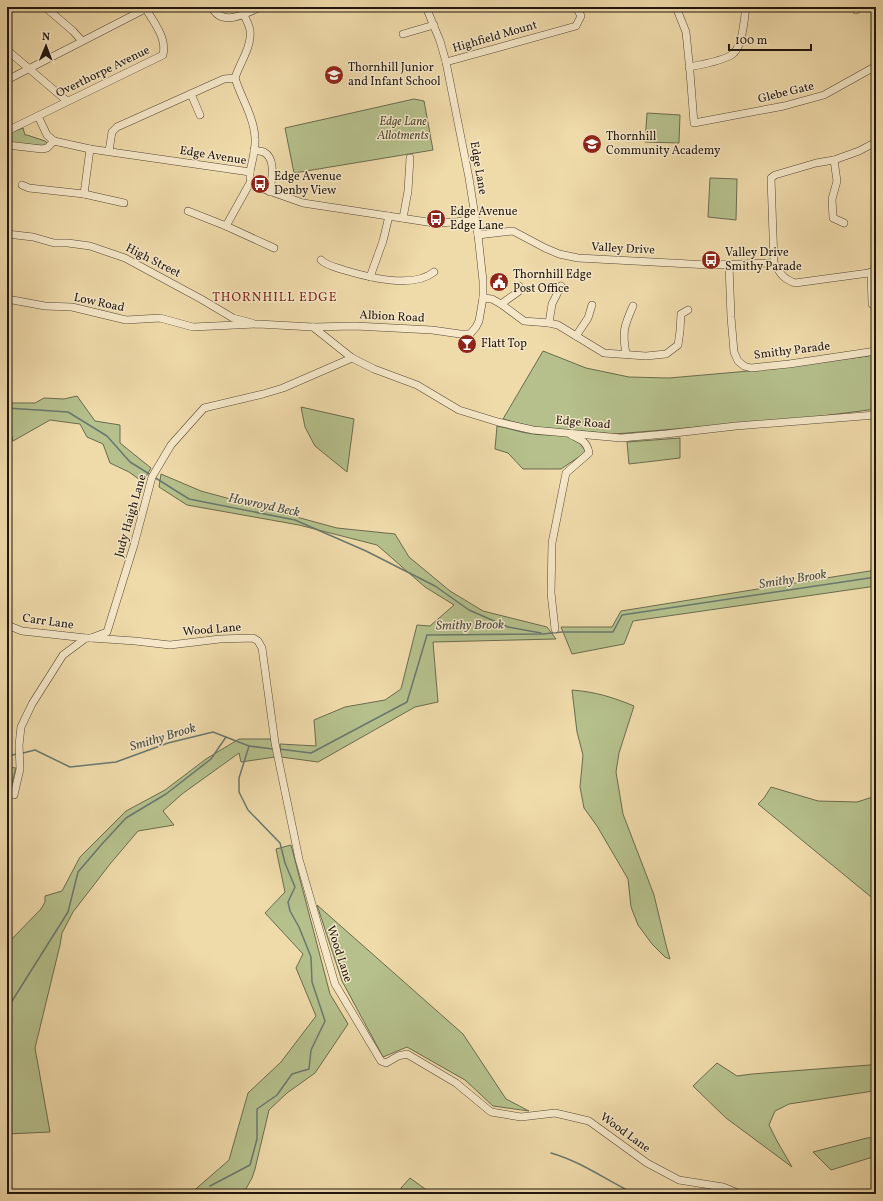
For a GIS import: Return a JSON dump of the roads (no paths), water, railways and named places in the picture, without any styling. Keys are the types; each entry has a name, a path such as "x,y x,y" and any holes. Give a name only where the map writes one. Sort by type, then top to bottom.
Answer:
{"street":[{"path":"45,7 73,31 82,41"},
{"path":"212,7 213,10 220,16 228,18 244,15 260,7"},
{"name":"Edge Lane","path":"426,7 434,25 446,62 469,178 478,235 483,281 483,298 476,328 470,334"},
{"path":"676,7 686,32 690,67 728,57 736,52 741,38 746,7"},
{"path":"7,80 148,8"},
{"name":"Overthorpe Avenue","path":"7,131 163,55 165,46 148,8"},
{"name":"Highfield Mount","path":"446,62 576,26 581,16 576,8"},
{"path":"244,15 250,29 249,42 246,55 238,69 236,78 239,91 252,119 255,139 250,172"},
{"path":"403,34 434,25"},
{"path":"7,50 67,101"},
{"name":"Glebe Gate","path":"690,67 694,123 784,106 824,95 876,66"},
{"path":"109,151 112,132 117,127 224,79 236,78"},
{"path":"191,94 200,115"},
{"path":"7,145 42,149 47,148 54,141 47,135 38,116"},
{"name":"Edge Avenue","path":"54,141 90,149 250,172 251,181 255,186 303,203 434,223 457,222 475,218"},
{"path":"872,304 873,272 795,283 787,280 781,275 774,263 771,178 775,175 816,163 834,160 859,151 876,142"},
{"path":"84,194 90,149"},
{"path":"254,150 264,152 272,165 270,192"},
{"path":"403,218 408,190 410,158"},
{"path":"834,160 837,181 832,199 834,218 844,223"},
{"path":"226,226 251,181"},
{"path":"22,185 29,188 84,194 124,203"},
{"path":"188,211 226,226 274,248"},
{"path":"370,277 383,241 389,216"},
{"name":"Valley Drive","path":"478,235 513,231 559,254 578,258 729,264 774,263"},
{"name":"High Street","path":"7,234 34,237 54,243 90,246 125,258 233,318 258,324"},
{"path":"321,260 325,264 370,277 400,281 424,278 434,272"},
{"name":"Smithy Parade","path":"729,264 734,352 738,361 744,366 751,368 789,364 876,352"},
{"path":"501,304 518,292 519,286"},
{"path":"549,323 552,304 561,286"},
{"path":"483,298 501,304 524,321 558,325 604,353 646,356 666,354 678,345 681,314"},
{"name":"Low Road","path":"7,299 45,306 72,308 126,320 160,318 193,327 258,324"},
{"path":"576,336 588,318 592,305"},
{"path":"626,354 623,338 624,326 633,306"},
{"path":"674,310 681,314"},
{"path":"681,314 688,310"},
{"name":"Albion Road","path":"258,324 314,327 355,326 432,330 470,334"},
{"name":"Edge Road","path":"314,327 352,358 374,369 417,385 459,410 498,422 533,430 621,438 736,426 876,416"},
{"name":"Judy Haigh Lane","path":"108,636 152,477 171,445 204,408 283,388 352,358"},
{"path":"555,629 551,593 552,543 566,473 589,453 588,446 583,441 568,433"},
{"name":"Carr Lane","path":"7,625 22,631 88,638"},
{"path":"14,795 20,769 20,727 32,704 63,655 88,638 108,636"},
{"name":"Wood Lane","path":"108,636 170,645 220,639 253,638 258,641 262,648 275,742 303,873 336,984 380,1061 386,1063 398,1056 407,1054 456,1082 491,1112 521,1117 555,1113 589,1121 647,1163 679,1180 723,1187 740,1194"}],"waterway":[{"name":"Howroyd Beck","path":"7,408 68,412 107,436 130,462 151,475"},
{"name":"Howroyd Beck","path":"154,477 189,499 295,520 366,551 435,586 469,610 508,627 541,633"},
{"name":"Smithy Brook","path":"279,749 311,753 407,702 427,635 613,632 622,615 876,577"},
{"name":"Smithy Brook","path":"23,753 35,750 70,767 116,762 168,743 213,732 249,746 273,749"},
{"path":"7,1009 68,912 78,872 126,818 166,794 211,759 226,737"},
{"path":"210,1186 250,1165 257,1139 257,1109 277,1095 292,1074 309,1069 311,1050 325,1021 312,982 311,957 299,927 290,911 288,902 295,887 285,863 280,843 248,810 239,792 239,778 249,746"},
{"name":"Smithy Brook","path":"7,756 17,754"},
{"path":"551,1153 584,1166 635,1194"}],"place":[{"name":"Thornhill Junior and Infant School","path":"334,75"},
{"name":"Thornhill Community Academy","path":"592,144"},
{"name":"Edge Avenue Denby View","path":"260,184"},
{"name":"Edge Avenue Edge Lane","path":"436,219"},
{"name":"Valley Drive Smithy Parade","path":"711,260"},
{"name":"Thornhill Edge Post Office","path":"499,282"},
{"name":"Flatt Top","path":"467,344"}],"district":[{"name":"THORNHILL EDGE","path":"275,298"}],"park label":[{"name":"Edge Lane Allotments","path":"403,129"}]}
